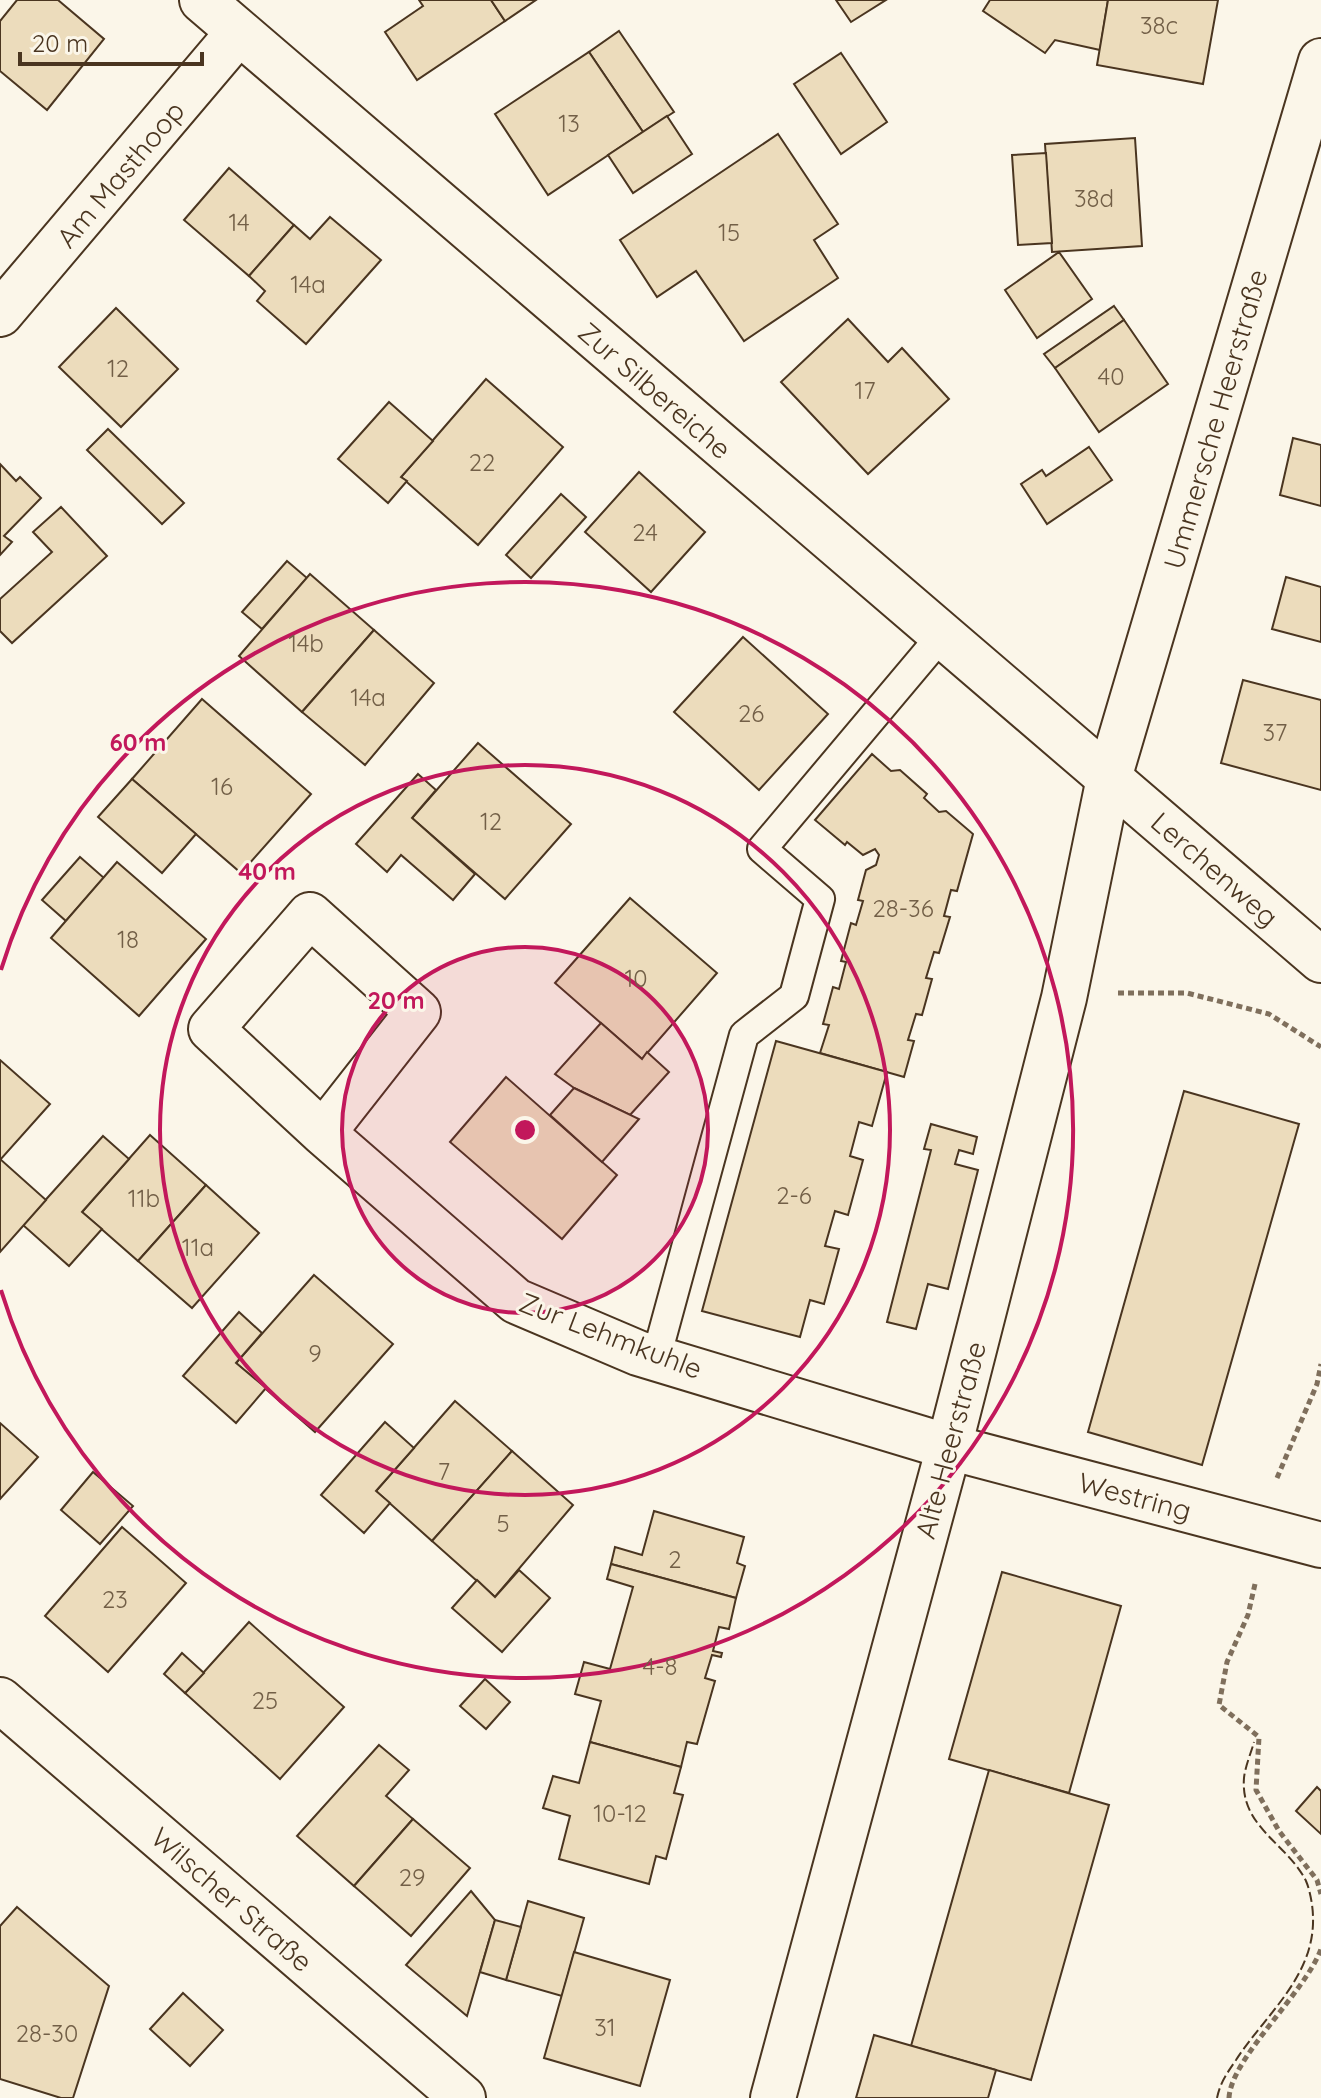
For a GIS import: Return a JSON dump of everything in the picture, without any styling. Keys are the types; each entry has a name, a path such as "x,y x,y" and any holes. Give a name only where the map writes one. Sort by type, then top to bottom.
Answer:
{"street":[{"name":"Zur Silbereiche","path":"202,0 1109,778"},
{"name":"Am Masthoop","path":"0,314 238,33"},
{"name":"Ummersche Heerstraße","path":"1109,778 1307,157 1321,61"},
{"name":"Lerchenweg","path":"1109,778 1321,960"},
{"name":"Alte Heerstraße","path":"773,2098 949,1447 1064,998 1109,778"},
{"name":"Zur Lehmkuhle","path":"323,1133 418,1012 310,915 211,1029 323,1133 516,1301 656,1358 949,1447"},
{"name":"Westring","path":"949,1447 1321,1545"},
{"name":"Wilscher Straße","path":"0,1700 463,2098"}],"lane":[{"path":"656,1358 744,1035 794,996 820,899 762,849 942,635"}],"path":[{"path":"1064,998 1138,991 1187,993 1269,1014 1321,1047"},
{"path":"1321,1364 1317,1384 1267,1504 1266,1530 1248,1615 1227,1662 1219,1705 1259,1737 1256,1790 1279,1831 1317,1880 1321,1894"},
{"path":"1229,2098 1230,2087 1243,2062 1278,2017 1321,1949"}],"building":[{"path":"17,0 58,0 104,39 47,110 0,71 0,21"},
{"path":"419,0 491,0 505,21 417,80 385,32 423,6"},
{"path":"491,0 536,0 505,21"},
{"path":"836,0 886,0 851,22"},
{"path":"990,0 1108,0 1100,50 1055,40 1045,53 983,11"},
{"path":"1108,0 1218,0 1203,84 1097,65"},
{"path":"619,31 674,112 643,132 589,52"},
{"path":"589,52 643,132 548,195 495,114"},
{"path":"841,53 887,122 841,154 794,84"},
{"path":"667,116 692,154 633,193 608,155"},
{"path":"778,134 838,224 814,240 838,278 744,341 696,271 657,297 620,240"},
{"path":"1135,138 1142,246 1052,252 1045,144"},
{"path":"1046,153 1052,243 1018,245 1012,155"},
{"path":"229,168 294,225 249,276 184,220"},
{"path":"330,217 381,260 306,344 257,301 265,291 249,276 294,225 310,239"},
{"path":"1059,252 1092,299 1037,338 1005,290"},
{"path":"1114,306 1124,320 1055,368 1044,354"},
{"path":"116,308 178,369 121,427 59,367"},
{"path":"848,319 888,362 902,348 949,399 868,474 781,382"},
{"path":"1124,320 1168,384 1099,432 1055,368"},
{"path":"486,379 563,447 478,545 401,477"},
{"path":"389,402 433,441 401,477 407,481 388,503 338,459"},
{"path":"108,429 184,503 162,524 87,450"},
{"path":"1293,438 1321,445 1321,506 1280,495"},
{"path":"1089,447 1112,480 1047,524 1021,484 1042,470 1046,476"},
{"path":"0,464 16,481 20,477 41,498 4,536 12,542 0,555"},
{"path":"639,472 705,532 651,592 585,532"},
{"path":"561,494 586,517 531,578 506,555"},
{"path":"61,507 107,556 12,643 0,631 0,599 52,552 33,532"},
{"path":"287,561 307,578 262,629 242,612"},
{"path":"310,574 374,630 302,712 239,656"},
{"path":"1286,577 1321,587 1321,642 1272,629"},
{"path":"374,630 434,683 365,765 302,712"},
{"path":"743,637 828,714 759,790 674,712"},
{"path":"1243,680 1321,700 1321,790 1221,763"},
{"path":"202,699 311,794 241,873 132,779"},
{"path":"478,743 571,824 505,899 412,818"},
{"path":"872,754 891,771 900,770 927,794 924,798 939,812 946,811 973,834 957,891 951,890 944,916 950,917 939,953 934,952 926,978 932,979 922,1015 916,1014 908,1040 914,1041 904,1077 820,1053 829,1025 823,1024 833,987 839,989 846,962 841,961 851,923 856,925 863,901 858,900 866,870 876,865 879,855 875,849 863,855 847,842 845,845 815,820"},
{"path":"418,774 436,790 412,818 475,874 453,900 401,855 387,872 356,844"},
{"path":"132,779 196,834 162,873 98,817"},
{"path":"80,857 104,878 66,921 42,900"},
{"path":"117,862 206,939 139,1016 51,938"},
{"path":"630,898 717,973 642,1059 555,983"},
{"path":"601,1023 642,1059 647,1052 669,1072 630,1115 574,1088 555,1074"},
{"path":"776,1041 887,1072 872,1126 859,1122 850,1156 863,1160 848,1215 835,1211 825,1246 839,1249 824,1304 810,1300 800,1337 702,1311"},
{"path":"0,1060 50,1104 0,1160"},
{"path":"506,1077 617,1175 562,1239 450,1142"},
{"path":"574,1088 639,1119 602,1162 550,1115"},
{"path":"1184,1091 1299,1124 1202,1465 1088,1432"},
{"path":"931,1124 977,1137 973,1154 959,1150 955,1164 978,1170 948,1289 928,1284 916,1329 887,1322 931,1150 924,1149"},
{"path":"150,1135 206,1185 138,1261 82,1212"},
{"path":"103,1136 129,1159 82,1212 102,1229 69,1266 23,1225"},
{"path":"0,1159 46,1200 0,1252"},
{"path":"206,1185 259,1233 192,1308 138,1261"},
{"path":"314,1275 393,1344 315,1432 236,1363"},
{"path":"239,1312 262,1333 236,1363 266,1388 236,1423 183,1376"},
{"path":"455,1401 512,1451 432,1541 376,1491"},
{"path":"385,1422 414,1448 376,1491 390,1503 364,1533 321,1495"},
{"path":"0,1423 38,1457 0,1499"},
{"path":"512,1451 573,1505 495,1597 432,1541"},
{"path":"93,1472 133,1506 100,1544 61,1510"},
{"path":"654,1511 744,1537 737,1563 745,1566 736,1598 611,1564 615,1547 642,1555"},
{"path":"122,1527 186,1583 108,1672 45,1616"},
{"path":"611,1564 736,1598 729,1629 719,1627 713,1651 722,1653 721,1657 712,1655 705,1678 715,1681 697,1744 687,1742 681,1767 590,1742 601,1701 575,1694 584,1662 610,1669 633,1587 607,1579"},
{"path":"519,1570 550,1598 502,1652 452,1608 477,1580 495,1597"},
{"path":"1002,1572 1121,1606 1069,1793 949,1759"},
{"path":"249,1622 344,1707 280,1779 185,1693"},
{"path":"182,1653 204,1673 185,1693 164,1674"},
{"path":"485,1679 510,1702 486,1729 460,1706"},
{"path":"590,1742 681,1767 674,1793 683,1795 666,1859 656,1856 649,1884 559,1859 570,1816 543,1808 553,1776 579,1783"},
{"path":"379,1745 409,1770 386,1796 413,1819 354,1886 297,1836"},
{"path":"989,1770 1109,1805 1031,2080 911,2046"},
{"path":"1317,1787 1321,1791 1321,1834 1296,1811"},
{"path":"413,1819 470,1868 411,1936 354,1886"},
{"path":"471,1891 495,1920 467,2016 406,1965"},
{"path":"528,1901 584,1918 562,1996 506,1980"},
{"path":"17,1907 109,1986 73,2098 61,2098 0,2079 0,1926"},
{"path":"495,1920 521,1927 506,1980 480,1972"},
{"path":"574,1952 670,1980 640,2086 544,2058"},
{"path":"183,1993 223,2030 190,2066 150,2029"},
{"path":"874,2035 996,2070 988,2098 856,2098"}],"fence":[{"path":"1217,2098 1230,2069 1297,1976 1311,1938 1313,1917 1306,1881 1249,1809 1244,1778 1254,1742"}]}
